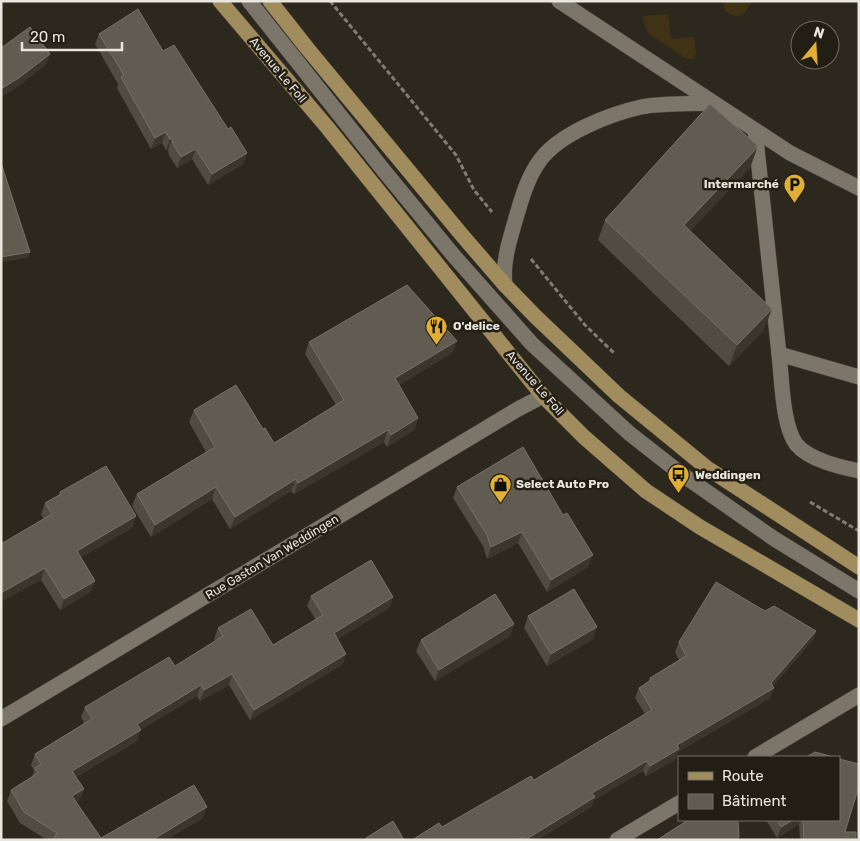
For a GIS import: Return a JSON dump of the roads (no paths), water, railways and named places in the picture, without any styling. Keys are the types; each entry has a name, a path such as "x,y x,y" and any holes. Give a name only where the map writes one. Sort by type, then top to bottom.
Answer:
{"main road":[{"name":"Avenue Le Foll","path":"220,1 327,128 544,396 584,437 646,491 700,527 859,620"},
{"path":"270,1 306,48 505,285 535,316 619,396 707,468 859,567"}],"street":[{"name":"Avenue Le Foll","path":"249,1 416,210 532,344 611,418 667,463 773,538 859,591"},
{"path":"559,1 790,153 859,188"},
{"path":"505,285 504,267 511,235 530,177 542,156 561,140 599,120 641,107 713,103"},
{"path":"755,130 787,427 797,445 814,457 859,479"},
{"path":"779,354 859,377"},
{"name":"Rue Gaston Van Weddingen","path":"1,719 518,409 544,396"},
{"path":"832,465 859,471"},
{"path":"757,756 859,695"},
{"path":"617,840 678,804"}],"place":[{"name":"Intermarché","path":"795,203"},
{"name":"O'delice","path":"437,345"},
{"name":"Weddingen","path":"679,494"},
{"name":"Select Auto Pro","path":"500,503"}]}
